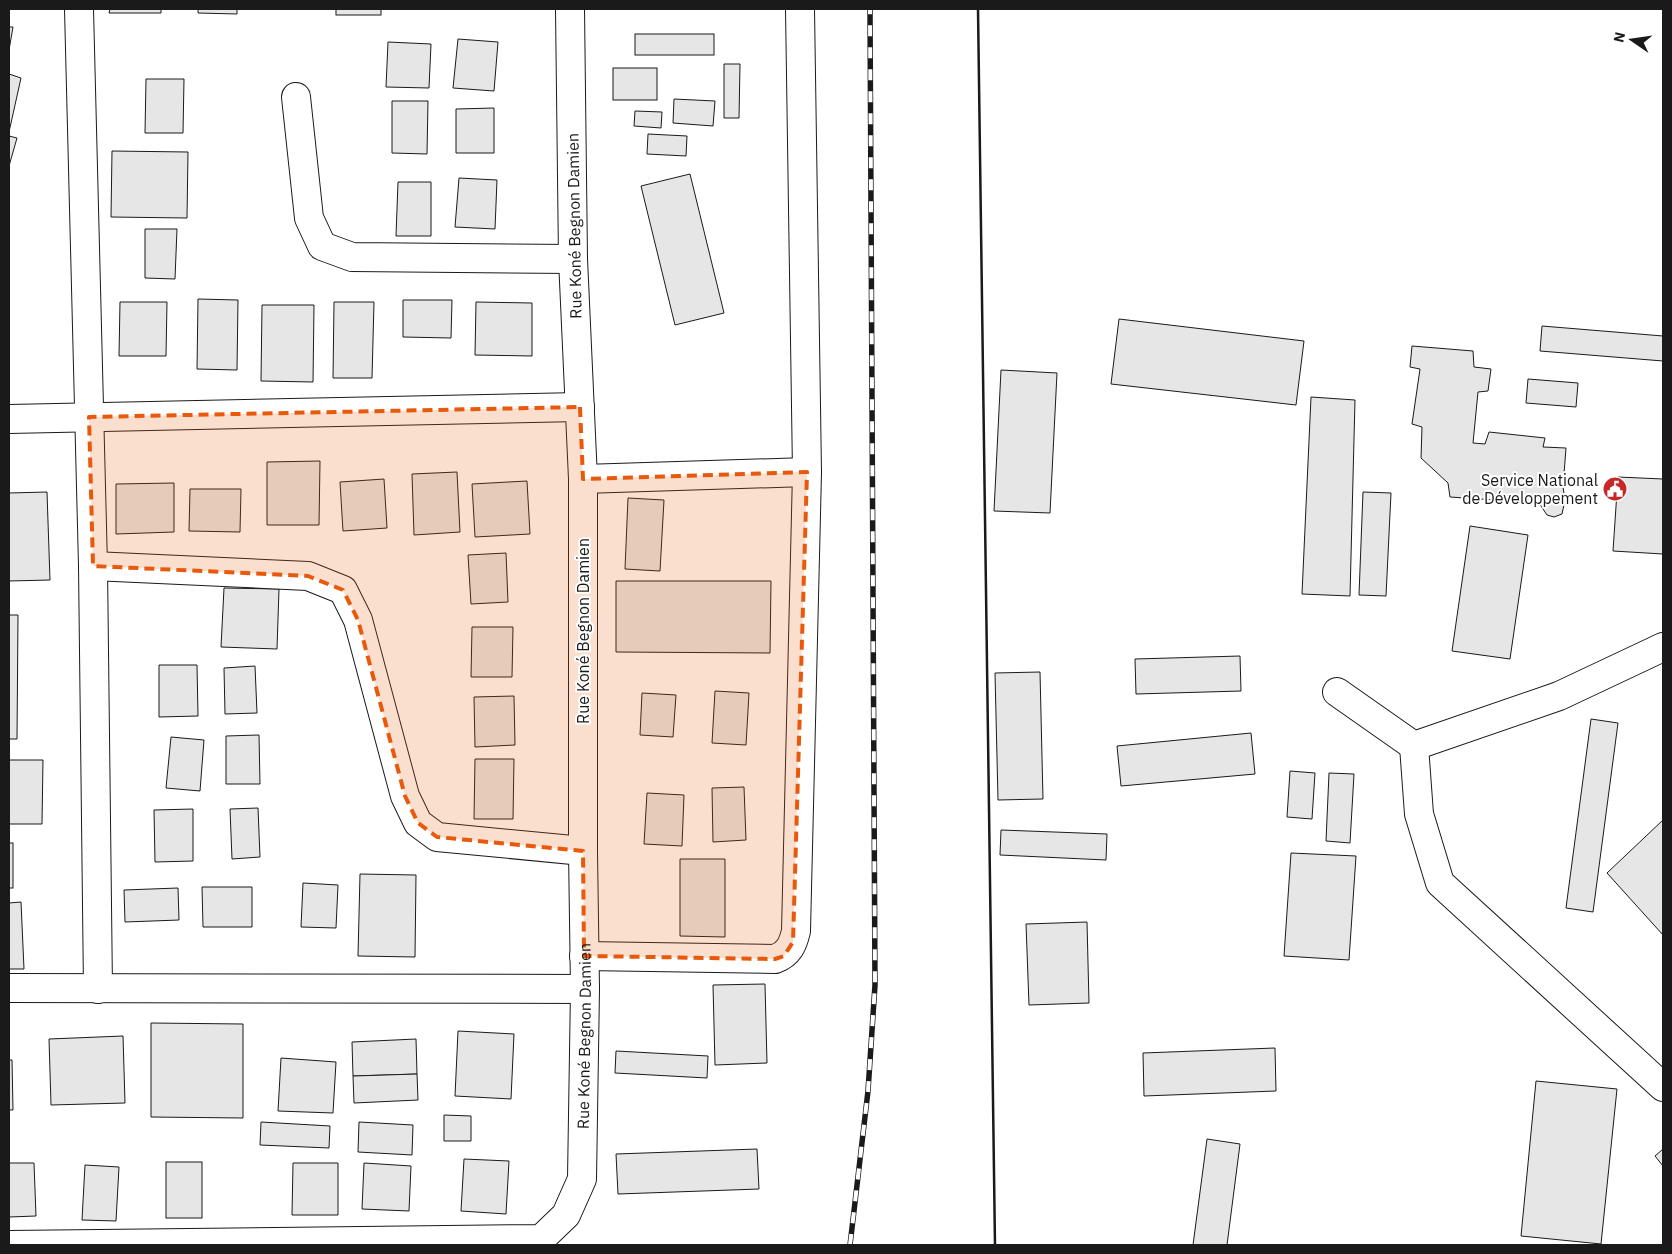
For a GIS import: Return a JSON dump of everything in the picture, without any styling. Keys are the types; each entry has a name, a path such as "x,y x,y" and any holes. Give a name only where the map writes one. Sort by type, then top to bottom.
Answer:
{"street":[{"path":"79,9 93,566 98,989"},
{"name":"Rue Koné Begnon Damien","path":"9,1245 541,1239 566,1215 582,1178 585,988 583,479 573,259 570,9"},
{"path":"584,956 776,959 784,956 789,950 796,931 807,472 800,9"},
{"path":"296,97 309,218 322,246 352,257 573,259"},
{"path":"9,420 580,407"},
{"path":"583,479 807,472"},
{"path":"93,566 308,576 342,590 358,620 405,796 418,823 437,837 583,851"},
{"path":"1414,746 1559,696 1663,647"},
{"path":"1337,692 1414,746"},
{"path":"1414,746 1419,814 1440,883 1663,1087"},
{"path":"9,988 585,988"}],"highlighted area":[{"path":"580,407 583,479 807,472 793,942 784,956 775,959 584,956 583,851 437,837 418,823 405,796 358,620 343,590 308,576 93,566 89,417"}],"building":[{"path":"110,9 161,9 161,13 109,13"},
{"path":"198,9 237,9 237,14 198,13"},
{"path":"336,9 381,9 381,15 336,15"},
{"path":"9,27 13,27 9,50"},
{"path":"635,34 714,34 714,55 635,55"},
{"path":"458,39 498,42 494,91 453,88"},
{"path":"388,42 431,44 429,88 386,87"},
{"path":"724,64 740,64 739,118 724,118"},
{"path":"613,68 657,68 657,100 613,100"},
{"path":"9,74 21,78 9,132"},
{"path":"146,79 184,79 183,133 145,133"},
{"path":"674,99 715,101 713,126 673,123"},
{"path":"392,101 428,101 427,154 392,153"},
{"path":"494,108 494,153 456,153 456,109"},
{"path":"635,111 662,112 661,128 634,126"},
{"path":"648,134 687,136 686,156 647,154"},
{"path":"9,136 17,138 9,166"},
{"path":"112,151 188,152 187,218 111,217"},
{"path":"690,174 724,313 675,325 641,186"},
{"path":"459,178 497,180 495,229 455,227"},
{"path":"398,182 431,182 431,236 396,236"},
{"path":"145,229 177,229 175,279 145,278"},
{"path":"198,299 238,300 237,370 197,369"},
{"path":"403,300 452,300 451,338 403,337"},
{"path":"120,302 167,302 166,356 119,356"},
{"path":"334,302 374,302 372,378 333,378"},
{"path":"476,302 532,303 532,356 475,355"},
{"path":"262,305 314,305 313,382 261,381"},
{"path":"1119,319 1304,341 1296,405 1111,384"},
{"path":"1542,326 1663,336 1663,361 1540,351"},
{"path":"1412,346 1473,351 1474,367 1491,369 1488,391 1478,392 1473,443 1485,444 1489,432 1545,438 1543,447 1566,448 1563,487 1565,500 1562,514 1554,517 1547,515 1539,503 1450,497 1448,483 1421,458 1422,427 1412,424 1420,369 1410,367"},
{"path":"1001,370 1057,373 1050,513 994,511"},
{"path":"1528,379 1578,383 1576,407 1526,403"},
{"path":"1311,397 1355,400 1350,596 1302,594"},
{"path":"320,461 319,525 267,525 267,462"},
{"path":"457,472 460,532 414,535 412,474"},
{"path":"1618,477 1663,479 1663,554 1613,551"},
{"path":"384,479 387,528 343,531 340,482"},
{"path":"527,481 530,534 475,537 472,484"},
{"path":"174,483 174,532 116,534 116,484"},
{"path":"190,489 241,489 240,532 189,531"},
{"path":"47,492 50,580 9,581 9,493"},
{"path":"1363,492 1391,493 1386,596 1359,595"},
{"path":"628,498 664,500 660,571 625,569"},
{"path":"1470,526 1528,535 1510,659 1452,651"},
{"path":"506,553 508,602 471,604 468,555"},
{"path":"616,581 771,581 770,653 616,652"},
{"path":"224,588 279,589 277,649 221,647"},
{"path":"9,615 18,615 17,739 9,739"},
{"path":"472,627 513,627 512,677 471,677"},
{"path":"1240,656 1241,691 1136,694 1135,659"},
{"path":"159,665 197,665 198,716 159,717"},
{"path":"255,666 257,713 225,714 224,668"},
{"path":"1040,672 1043,799 998,800 995,673"},
{"path":"715,691 749,693 746,745 712,743"},
{"path":"642,693 676,695 673,737 640,735"},
{"path":"514,696 515,745 475,747 474,697"},
{"path":"1591,719 1618,723 1593,912 1566,908"},
{"path":"1251,733 1255,774 1121,786 1117,746"},
{"path":"259,735 260,784 226,784 226,736"},
{"path":"171,737 204,740 200,791 166,788"},
{"path":"475,759 514,759 513,819 474,819"},
{"path":"9,760 43,760 42,824 9,824"},
{"path":"1290,771 1315,773 1312,819 1287,817"},
{"path":"1329,773 1354,774 1350,843 1326,841"},
{"path":"744,787 746,840 713,842 712,788"},
{"path":"647,793 684,795 682,846 644,844"},
{"path":"258,808 260,857 232,859 230,809"},
{"path":"193,809 193,861 155,862 154,810"},
{"path":"1663,820 1663,935 1607,873"},
{"path":"1001,830 1107,834 1106,860 1000,855"},
{"path":"9,843 13,843 13,888 9,888"},
{"path":"1291,853 1356,856 1349,960 1284,956"},
{"path":"680,859 725,859 725,937 680,936"},
{"path":"360,874 416,875 415,957 358,956"},
{"path":"303,883 338,885 336,928 301,927"},
{"path":"202,887 252,887 252,927 203,927"},
{"path":"178,888 179,920 125,922 124,890"},
{"path":"21,902 24,969 9,969 9,903"},
{"path":"1087,922 1089,1003 1029,1005 1026,924"},
{"path":"765,984 767,1063 715,1065 713,985"},
{"path":"151,1023 243,1024 243,1118 151,1117"},
{"path":"458,1031 514,1034 511,1099 455,1096"},
{"path":"123,1036 125,1103 51,1105 49,1039"},
{"path":"416,1039 417,1074 353,1076 352,1042"},
{"path":"1275,1048 1276,1091 1144,1096 1143,1053"},
{"path":"616,1051 708,1056 707,1078 615,1073"},
{"path":"281,1058 336,1062 333,1113 278,1111"},
{"path":"9,1060 12,1060 13,1110 9,1110"},
{"path":"417,1074 418,1100 354,1103 353,1076"},
{"path":"1536,1081 1617,1089 1601,1244 1521,1236"},
{"path":"444,1115 471,1116 471,1141 444,1141"},
{"path":"261,1122 330,1126 329,1148 260,1145"},
{"path":"359,1122 413,1125 412,1155 358,1152"},
{"path":"1207,1139 1240,1144 1227,1245 1193,1245"},
{"path":"757,1149 759,1189 618,1194 616,1154"},
{"path":"1663,1149 1663,1166 1655,1156"},
{"path":"464,1159 509,1161 506,1214 461,1211"},
{"path":"166,1162 202,1162 202,1218 166,1218"},
{"path":"9,1163 34,1163 36,1216 9,1217"},
{"path":"293,1163 338,1163 338,1215 292,1215"},
{"path":"364,1163 411,1166 409,1211 362,1209"},
{"path":"85,1165 119,1167 116,1221 82,1220"}],"railway":[{"path":"850,1245 868,1091 875,985 870,9"}],"wall":[{"path":"978,9 995,1245"}],"place":[{"name":"Service National de Développement","path":"1615,489"}]}
